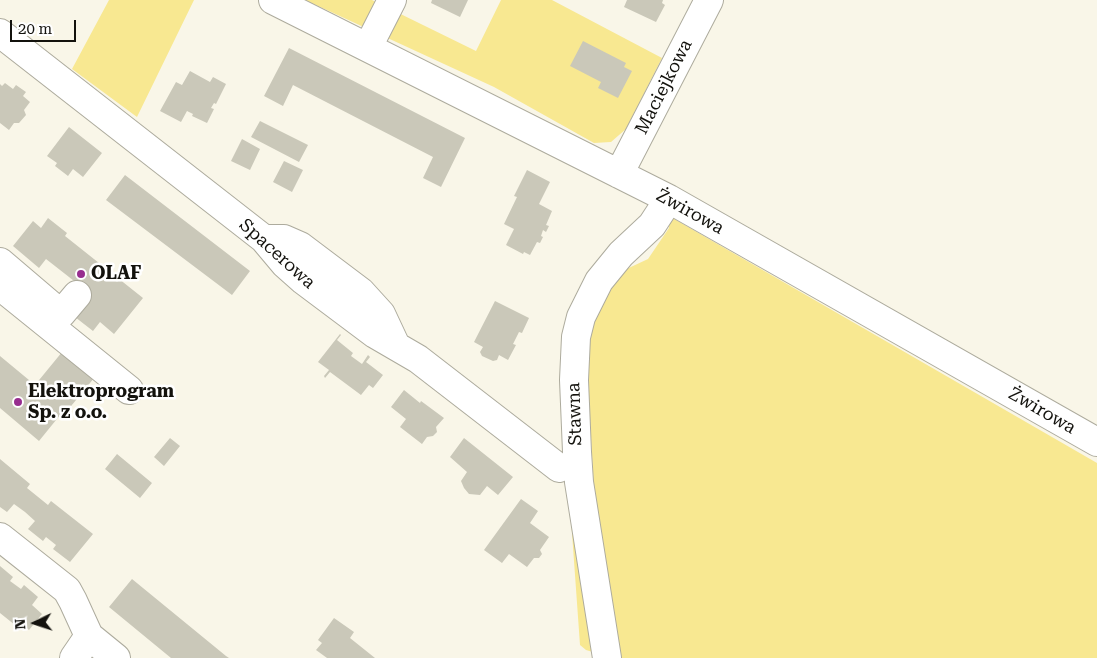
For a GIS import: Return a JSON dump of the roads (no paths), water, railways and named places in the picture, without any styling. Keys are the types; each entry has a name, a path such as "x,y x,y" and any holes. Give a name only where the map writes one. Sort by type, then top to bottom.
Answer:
{"street":[{"name":"Żwirowa","path":"273,0 669,199 1097,442"},
{"path":"368,47 392,0"},
{"name":"Maciejkowa","path":"620,174 709,0"},
{"name":"Spacerowa","path":"0,33 264,239 285,264 303,280 375,334 418,359 559,468"},
{"name":"Stawna","path":"606,658 579,474 574,403 576,337 581,317 599,281 621,254 652,225 669,199"},
{"path":"0,262 61,314 77,295"},
{"path":"0,286 129,390"},
{"path":"0,537 67,590 89,636 116,658"},
{"path":"74,658 89,636"}],"place":[{"name":"OLAF","path":"81,274"},
{"name":"Elektroprogram Sp. z o.o.","path":"18,402"}]}
